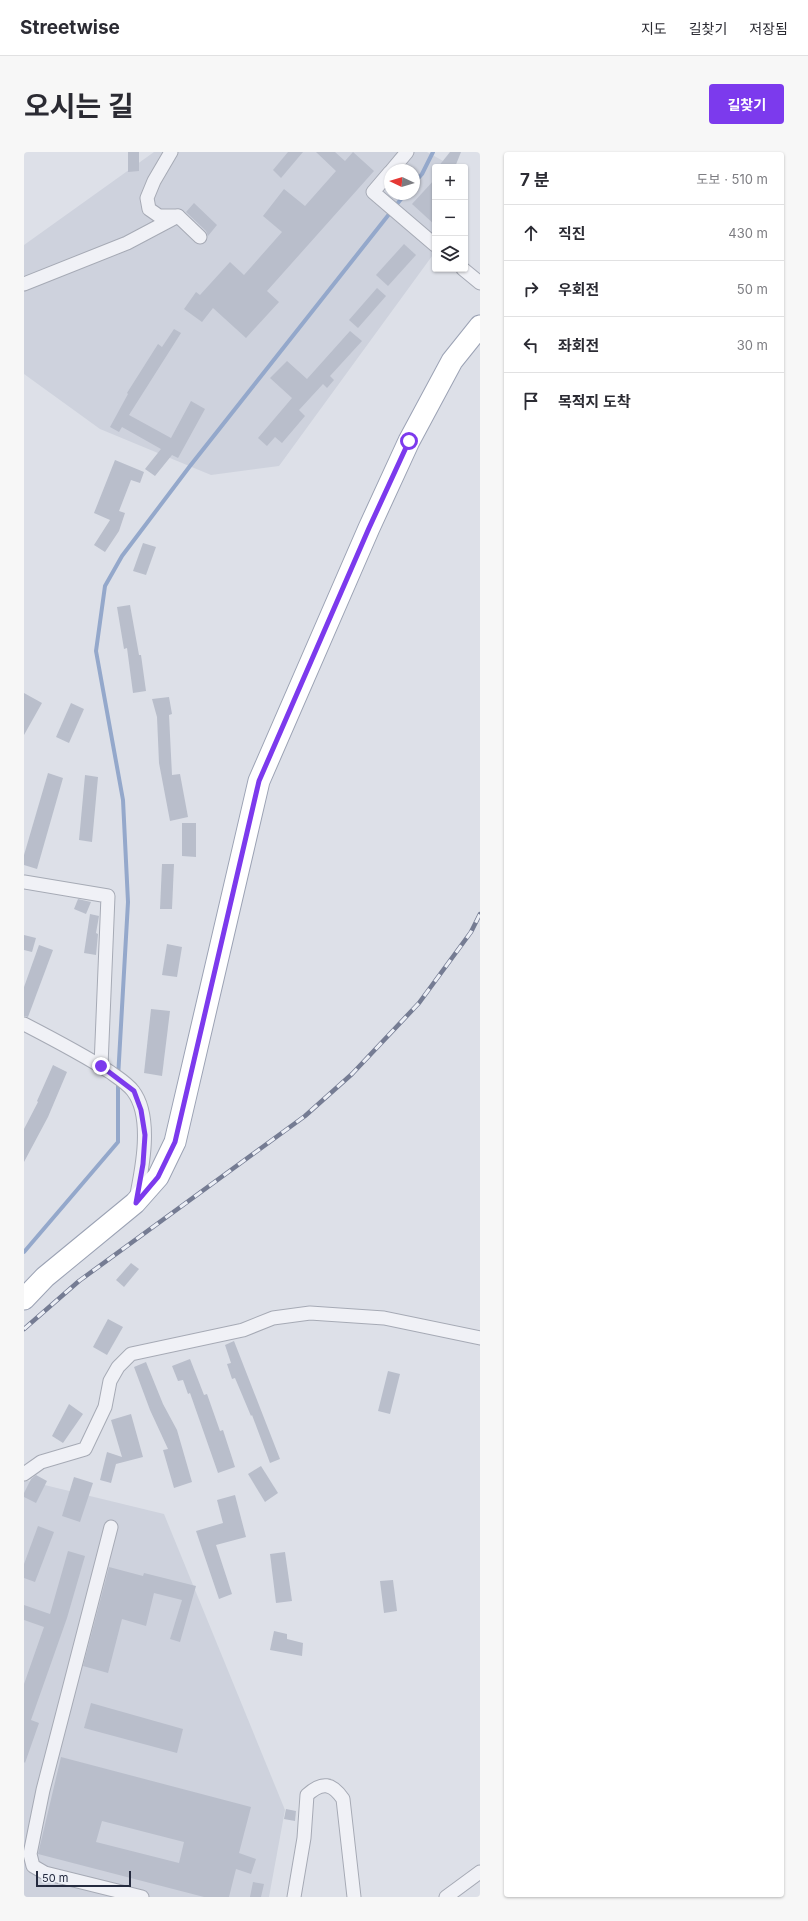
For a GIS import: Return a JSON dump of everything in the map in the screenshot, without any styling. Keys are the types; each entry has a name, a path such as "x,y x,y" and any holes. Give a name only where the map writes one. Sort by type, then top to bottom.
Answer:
{"main road":[{"path":"24,1299 45,1276 136,1203 158,1177 175,1142 259,781 369,528 409,441 452,361 480,326"}],"street":[{"path":"171,152 154,181 147,198 149,210 159,216 178,216 200,237"},
{"path":"397,164 407,152"},
{"path":"384,179 373,192 432,242"},
{"path":"24,284 126,243 178,216"},
{"path":"467,272 480,283"},
{"path":"24,882 108,896 101,1066"},
{"path":"24,1024 88,1057 134,1091 141,1110 145,1135 143,1164 136,1203"},
{"path":"24,1474 41,1462 85,1449 105,1407 110,1381 118,1367 131,1354 244,1330 273,1318 310,1313 384,1318 480,1338"},
{"path":"111,1527 43,1790 30,1854 33,1866 45,1872 142,1897"},
{"path":"294,1897 304,1838 307,1795 314,1789 324,1785 336,1789 344,1799 354,1897"},
{"path":"446,1897 480,1872"}],"shaded area":[{"path":"154,152 427,152 449,164 432,164 432,256 279,466 211,475 100,429 24,374 24,245"},
{"path":"24,1480 164,1514 285,1810 269,1897 24,1897"}],"building":[{"path":"128,152 139,152 139,171 128,172"},
{"path":"288,152 303,152 281,178 273,170"},
{"path":"316,152 335,152 345,161 353,152 374,171 267,291 279,302 246,338 213,308 202,322 184,309 196,292 200,295 230,262 244,275 282,232 263,216 284,189 305,206 336,171"},
{"path":"450,152 461,152 456,164 440,164"},
{"path":"432,182 432,222 412,204 416,200 420,200 420,195"},
{"path":"194,203 217,225 208,236 206,231 186,212"},
{"path":"404,244 416,255 388,286 376,275"},
{"path":"377,288 386,296 358,328 349,320"},
{"path":"174,329 181,333 129,415 171,438 191,401 205,409 178,458 172,455 155,476 145,469 161,449 122,427 119,432 110,427 128,394 127,393 158,344 162,347"},
{"path":"350,331 362,341 330,376 334,380 327,388 323,384 299,410 305,416 282,443 275,437 267,446 258,438 292,398 270,378 287,361 307,379"},
{"path":"115,460 144,472 140,483 131,480 119,511 125,513 119,531 105,552 94,545 110,520 94,513"},
{"path":"143,543 156,547 146,575 133,571"},
{"path":"130,605 139,655 141,655 146,691 133,693 127,648 124,649 117,607"},
{"path":"24,693 42,703 24,735"},
{"path":"169,697 172,714 169,715 172,775 180,774 188,817 170,821 159,763 157,717 152,699"},
{"path":"71,703 84,709 69,743 56,737"},
{"path":"48,773 63,778 37,869 24,865 24,855"},
{"path":"85,775 98,777 92,842 79,840"},
{"path":"182,823 196,823 196,857 182,856"},
{"path":"162,864 174,864 172,909 160,909"},
{"path":"78,899 91,902 86,914 74,909"},
{"path":"90,914 99,916 96,933 98,934 96,955 84,953"},
{"path":"24,935 36,938 32,952 24,950"},
{"path":"167,944 182,947 177,977 162,975"},
{"path":"39,945 53,950 28,1017 24,1016 24,987"},
{"path":"151,1009 170,1011 162,1076 144,1073"},
{"path":"53,1065 67,1072 48,1117 24,1162 24,1129 38,1102 37,1101"},
{"path":"131,1263 139,1269 124,1287 116,1280"},
{"path":"108,1319 123,1327 107,1355 93,1347"},
{"path":"234,1341 280,1459 270,1463 252,1415 251,1416 235,1378 232,1379 227,1364 231,1363 225,1345"},
{"path":"190,1359 204,1395 207,1394 220,1431 223,1430 235,1467 218,1473 190,1393 188,1394 183,1380 178,1381 172,1366"},
{"path":"146,1362 163,1404 177,1430 192,1482 174,1488 163,1450 168,1449 150,1410 134,1367"},
{"path":"388,1371 400,1374 390,1414 378,1411"},
{"path":"69,1404 83,1414 63,1443 52,1436"},
{"path":"131,1414 143,1457 116,1464 111,1483 100,1480 107,1452 122,1457 111,1420"},
{"path":"261,1466 278,1493 265,1502 248,1474"},
{"path":"36,1475 47,1481 36,1503 24,1497 24,1493 31,1479"},
{"path":"74,1477 93,1483 80,1522 62,1516"},
{"path":"235,1495 246,1537 216,1545 232,1594 219,1599 196,1531 223,1523 217,1500"},
{"path":"38,1526 54,1532 35,1582 24,1578 24,1564"},
{"path":"68,1551 85,1556 67,1618 31,1720 39,1723 25,1763 24,1684 44,1627 24,1620 24,1605 50,1614"},
{"path":"285,1552 292,1601 276,1603 270,1554"},
{"path":"109,1567 143,1576 144,1573 196,1586 180,1642 170,1639 182,1600 154,1593 146,1626 122,1619 108,1673 83,1666"},
{"path":"393,1580 397,1611 384,1613 380,1581"},
{"path":"274,1631 287,1634 287,1639 303,1643 302,1656 270,1650"},
{"path":"91,1703 183,1729 177,1753 84,1728"},
{"path":"61,1757 251,1807 239,1853 256,1859 251,1874 236,1869 229,1897 204,1897 38,1854","holes":["102,1821 184,1842 179,1863 96,1842"]},
{"path":"286,1809 296,1811 295,1821 284,1819"},
{"path":"253,1882 264,1884 261,1897 250,1897"}],"waterway":[{"path":"420,176 433,152"},
{"path":"24,1252 118,1142 118,1078 128,902 123,800 96,651 105,586 122,556 190,466 400,200"}],"railway":[{"path":"24,1329 79,1281 305,1116 352,1074 419,1003 471,932 480,914"}],"route":[{"path":"101,1066 134,1091 141,1110 145,1135 143,1164 136,1203 158,1177 175,1142 259,781 369,528 409,441"}]}
